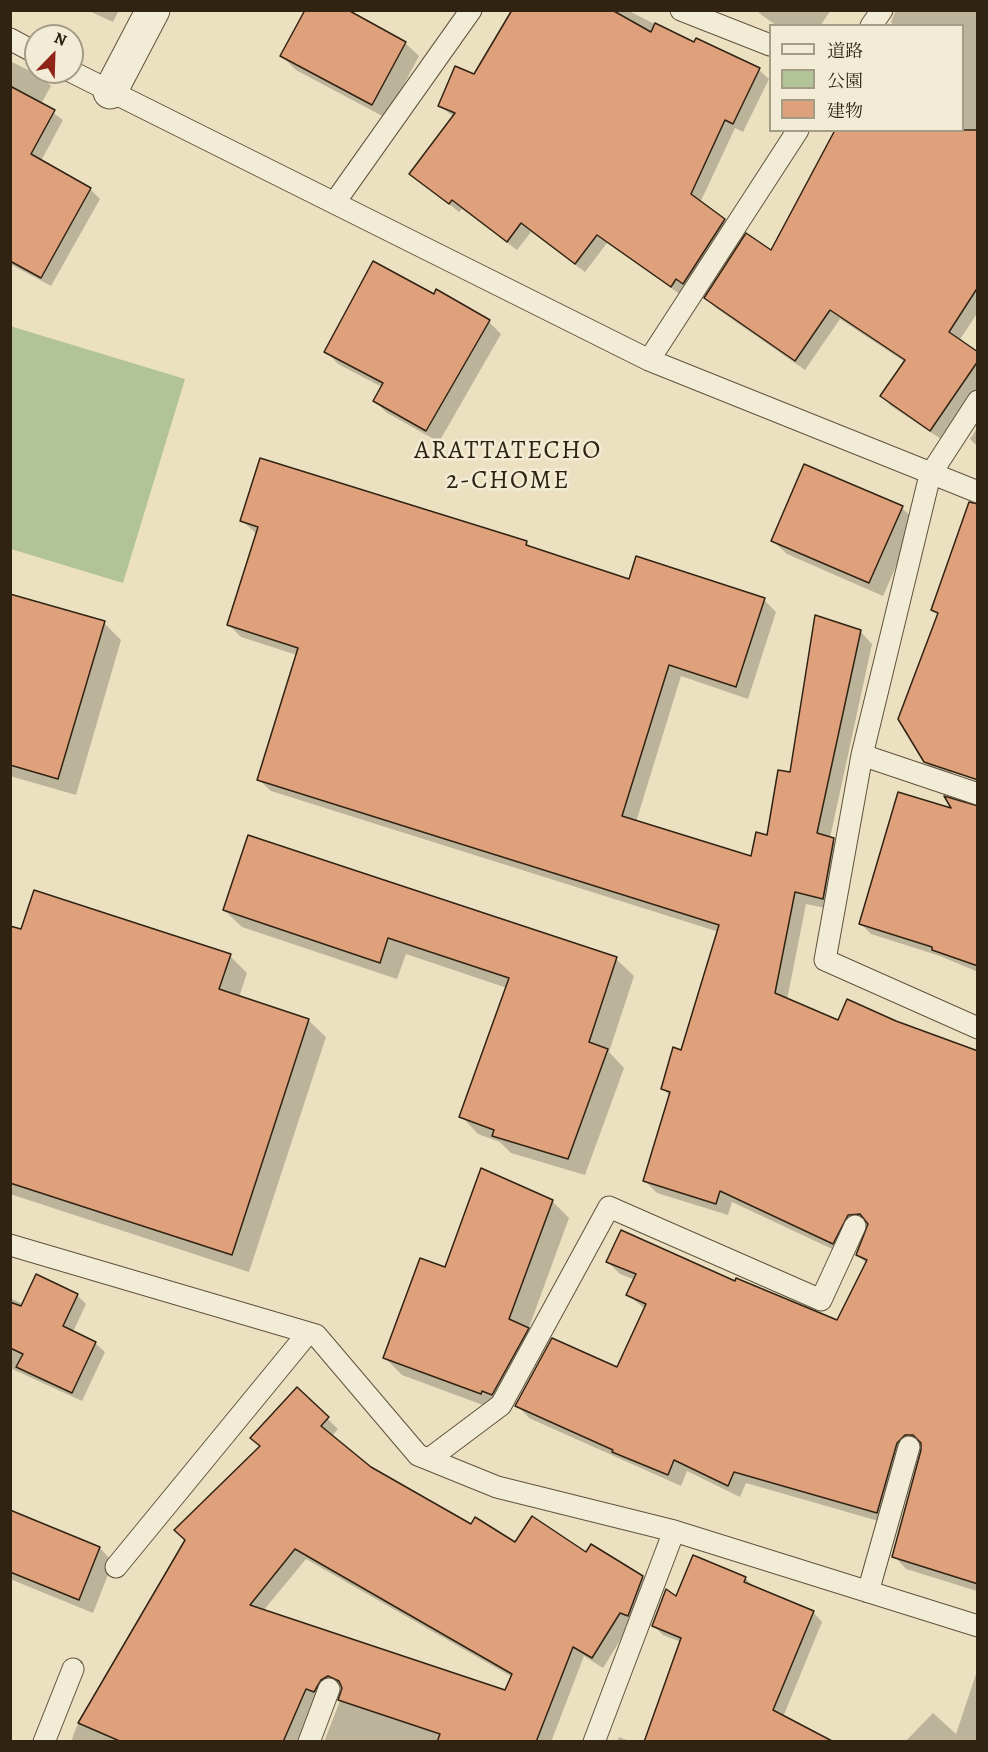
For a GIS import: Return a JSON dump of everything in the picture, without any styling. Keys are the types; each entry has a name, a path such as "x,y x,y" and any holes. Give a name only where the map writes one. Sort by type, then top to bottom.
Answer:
{"street":[{"path":"110,92 153,10"}],"lane":[{"path":"335,202 471,10"},
{"path":"681,10 769,44"},
{"path":"872,24 882,10"},
{"path":"10,39 24,46"},
{"path":"84,78 649,360 930,475 978,492"},
{"path":"649,360 797,132"},
{"path":"978,401 930,475 862,755 825,960 978,1028"},
{"path":"862,755 978,794"},
{"path":"429,1459 501,1405 609,1207 821,1300 855,1226"},
{"path":"10,1245 316,1335 418,1455 497,1486 674,1531 978,1626"},
{"path":"116,1567 308,1333"},
{"path":"868,1592 909,1447"},
{"path":"594,1742 674,1531"},
{"path":"44,1742 73,1669"},
{"path":"309,1742 329,1689"}],"green space":[{"path":"10,326 185,379 123,583 11,549"}],"building":[{"path":"305,10 348,10 406,42 372,105 280,56"},
{"path":"512,10 612,10 651,32 655,23 694,42 696,38 760,68 733,124 725,120 691,194 725,219 683,284 676,279 671,287 597,235 575,264 521,223 507,242 452,200 449,204 409,174 455,113 438,106 455,66 474,74"},
{"path":"10,86 55,110 31,154 91,188 41,278 10,261"},
{"path":"964,130 978,130 978,287 949,332 978,352 978,361 930,431 880,396 905,360 830,310 795,361 704,298 746,233 771,250 834,132 964,132"},
{"path":"373,261 434,294 436,289 490,320 426,431 373,401 383,383 324,352"},
{"path":"260,458 527,541 526,545 629,579 636,556 765,598 736,687 669,665 622,816 751,856 756,832 767,835 778,770 790,772 815,615 861,630 817,833 834,838 823,899 795,892 775,993 838,1020 847,999 896,1021 978,1051 978,1584 892,1557 921,1450 921,1443 913,1435 905,1435 897,1443 877,1513 734,1472 728,1486 674,1460 668,1475 612,1452 613,1450 515,1406 552,1338 617,1367 646,1304 626,1295 636,1274 606,1262 621,1230 735,1281 736,1278 837,1320 867,1260 856,1255 868,1224 860,1214 848,1215 833,1244 720,1191 716,1204 643,1181 670,1092 661,1089 673,1047 681,1050 719,925 257,780 298,648 227,625 258,527 240,521"},
{"path":"804,464 903,506 869,583 771,541"},
{"path":"969,502 978,504 978,780 924,762 898,719 938,613 931,610"},
{"path":"10,594 105,621 58,779 10,765"},
{"path":"898,792 951,808 944,796 978,806 978,966 932,950 932,947 859,924"},
{"path":"248,835 617,957 589,1042 608,1049 568,1159 492,1136 494,1130 459,1117 509,978 388,938 380,963 223,910"},
{"path":"34,890 231,954 219,989 309,1019 232,1255 10,1183 10,926 21,929"},
{"path":"481,1168 553,1200 509,1319 529,1328 492,1395 482,1391 481,1394 383,1358 420,1258 445,1267"},
{"path":"36,1274 78,1294 63,1326 96,1342 72,1393 16,1367 23,1354 10,1348 10,1302 21,1306"},
{"path":"297,1387 329,1417 321,1426 371,1467 471,1524 475,1517 515,1542 532,1516 586,1552 591,1544 643,1576 628,1616 620,1613 592,1658 573,1647 536,1742 437,1742 440,1734 338,1700 342,1688 339,1681 328,1676 321,1680 314,1692 306,1689 283,1742 122,1742 78,1723 185,1540 174,1530 260,1446 250,1438","holes":["295,1549 512,1674 505,1690 250,1605"]},
{"path":"10,1510 100,1547 79,1600 10,1572"},
{"path":"693,1555 746,1577 744,1582 814,1611 773,1710 834,1742 644,1742 681,1638 652,1626 666,1589 676,1596"}],"district":[{"name":"ARATTATECHO 2-CHOME","path":"508,466"}]}
